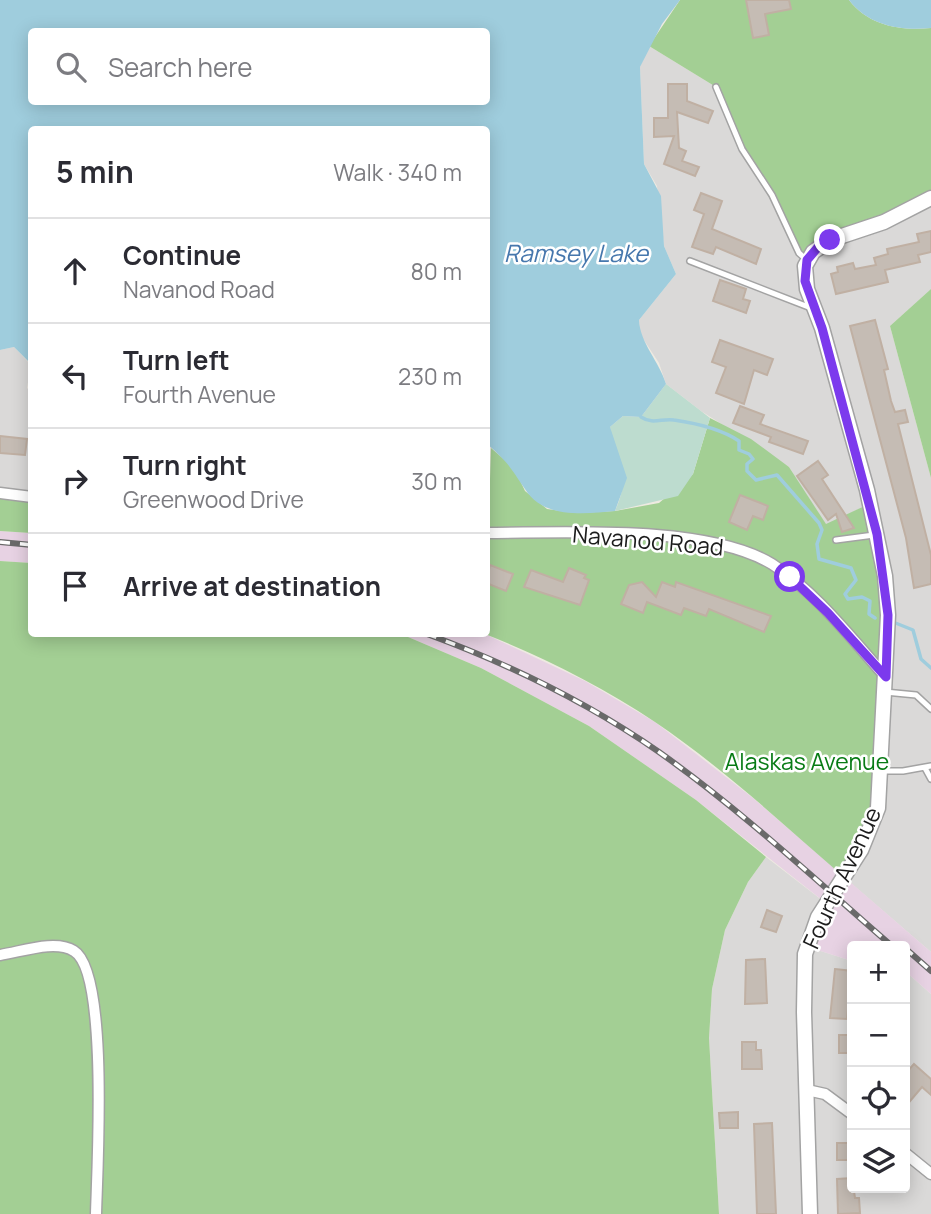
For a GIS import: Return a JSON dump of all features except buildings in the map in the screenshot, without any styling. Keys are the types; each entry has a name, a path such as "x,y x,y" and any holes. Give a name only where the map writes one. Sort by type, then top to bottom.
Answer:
{"street":[{"path":"807,260 819,246 830,240 884,222 931,198"},
{"name":"Fourth Avenue","path":"807,260 805,281 877,534 888,615 878,808 861,850 818,918 805,954 810,1214"},
{"path":"0,493 28,496"},
{"name":"Navanod Road","path":"490,533 664,537 713,543 756,556 790,577 828,613 886,677"},
{"path":"0,955 64,947 77,953 86,968 99,1064 96,1214"},
{"path":"807,1090 825,1094 847,1110"},
{"path":"910,1157 931,1174"}],"lane":[{"path":"716,87 742,149 772,195 799,253 807,260"},
{"path":"690,261 815,310"},
{"path":"836,540 877,534"},
{"path":"885,692 916,695 931,709"},
{"path":"882,771 928,767 931,779"}],"shaded area":[{"path":"649,46 716,87 814,253 931,199 931,289 890,326 931,478 931,952 845,878 871,503 826,525 789,467 701,411 666,384 659,363 640,334 639,320 676,274 664,246 657,186 644,164 640,67"},
{"path":"14,347 28,362 28,496 0,492 0,350"},
{"path":"0,531 28,533 28,563 0,561"},
{"path":"490,636 585,681 655,722 753,798 931,952 931,994 910,975 910,941 847,941 847,959 808,947 827,904 696,800 589,726 481,668 408,637"},
{"path":"766,857 827,904 808,947 847,959 847,1193 910,1193 910,975 931,994 931,1214 719,1214 709,1038 712,989 725,930 748,882"}],"green space":[{"path":"680,0 849,0 866,16 886,25 908,29 931,28 931,199 840,237 808,261 799,252 743,149 716,87 649,46"},
{"path":"931,289 931,478 890,326"},
{"path":"666,384 710,418 693,474 678,496 615,511 623,485 623,475 610,427 623,416 641,417"},
{"name":"Alaskas Avenue","path":"710,418 751,439 789,467 826,524 871,503 886,576 881,793 845,878 729,778 655,722 572,674 490,636 491,448 514,468 525,491 547,509 576,513 615,511 659,503 693,474"},
{"path":"0,492 28,496 28,533 0,531"},
{"path":"0,561 28,563 28,637 408,637 481,668 589,726 696,800 766,857 748,882 725,930 712,989 709,1038 719,1214 0,1214"}],"water":[{"name":"Ramsey Lake","path":"0,0 680,0 662,24 640,67 644,164 661,196 664,246 676,274 639,320 646,344 666,384 641,417 623,416 610,427 627,478 615,511 578,513 542,506 533,499 508,465 490,447 490,126 28,126 28,361 14,347 0,350"},
{"path":"849,0 931,0 931,28 908,29 886,25 866,16"}],"waterway":[{"path":"641,417 650,421 670,420 699,425 739,441 739,450 753,459 747,464 747,471 756,480 777,475 819,523 822,530 817,544 819,559 851,568 856,580 845,594 848,599 862,597 870,601 869,614 875,618"},
{"path":"893,622 913,630 921,659 931,668"}],"railway":[{"path":"0,542 28,545"},
{"path":"435,637 547,686 604,717 659,752 749,821 886,941"},
{"path":"910,952 931,971"}],"route":[{"path":"790,577 828,613 886,677 887,593 877,534 822,328 805,281 807,260 819,246 830,240"}]}
